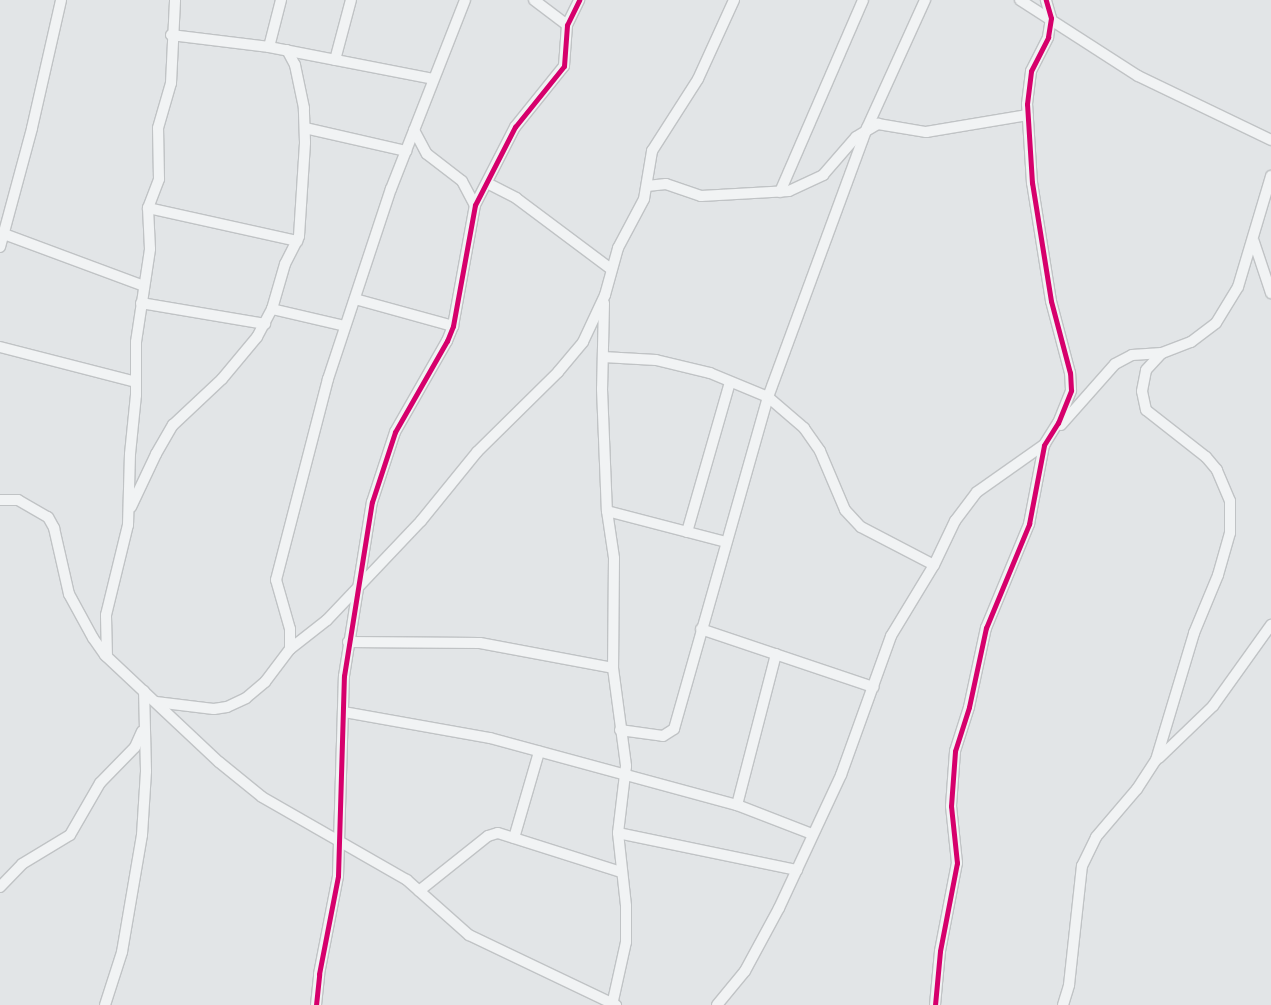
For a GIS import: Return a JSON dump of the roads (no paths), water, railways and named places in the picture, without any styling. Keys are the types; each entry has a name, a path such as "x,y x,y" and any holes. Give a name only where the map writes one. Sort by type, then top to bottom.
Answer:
{"street":[{"path":"0,247 32,128 61,0"},
{"path":"107,657 106,615 127,535 129,460 136,382 136,351 141,302 150,249 148,208 159,179 158,128 171,82 171,35 175,0"},
{"path":"269,47 281,0"},
{"path":"335,60 351,0"},
{"path":"290,649 290,629 278,592 278,568 345,326 406,151 464,0"},
{"path":"534,0 567,25"},
{"path":"316,1005 319,974 338,876 348,642 372,502 383,465 396,432 447,341 453,326 475,206 515,127 564,66 567,25 579,0"},
{"path":"156,702 214,709 227,707 246,698 265,682 290,649 316,632 357,586 421,521 477,452 558,372 589,333 604,295 618,248 641,207 647,186 652,151 698,79 734,0"},
{"path":"780,192 863,0"},
{"path":"620,730 663,736 674,729 768,398 867,128 924,0"},
{"path":"1020,0 1051,18 1138,76 1271,140"},
{"path":"935,1005 940,951 957,863 951,806 955,751 969,707 986,628 1029,524 1044,445 1064,409 1070,390 1070,373 1051,301 1032,183 1027,88 1048,37 1051,18 1046,0"},
{"path":"171,35 287,50 433,79"},
{"path":"129,512 156,454 173,425 246,352 265,324 286,264 297,241 300,227 305,128 298,79 287,50"},
{"path":"647,186 666,184 702,196 780,192 807,184 823,175 867,128 891,124 926,132 1028,115"},
{"path":"305,128 406,151"},
{"path":"414,130 427,154 462,181 475,206"},
{"path":"717,1005 745,971 797,870 812,834 841,775 891,636 934,565 965,506 977,492 1044,445 1115,364 1132,355 1162,353 1192,342 1216,323 1238,287 1254,242 1271,176"},
{"path":"487,183 516,198 611,269"},
{"path":"148,208 297,241"},
{"path":"4,234 144,286"},
{"path":"1254,242 1271,293"},
{"path":"0,500 18,500 48,517 54,528 76,610 107,657 219,762 262,797 378,861 419,891 469,935 614,1004 626,942 618,833 625,775 613,668 614,558 607,511 602,357 604,295"},
{"path":"355,299 453,326"},
{"path":"141,302 265,324"},
{"path":"272,308 345,326"},
{"path":"0,348 136,382"},
{"path":"1156,760 1194,633 1227,550 1231,517 1230,501 1217,470 1206,457 1146,410 1142,391 1146,370 1162,353"},
{"path":"602,357 656,360 730,382 768,398 804,428 820,451 845,510 861,527 934,565"},
{"path":"687,532 730,382"},
{"path":"607,511 726,542"},
{"path":"1063,1005 1069,985 1082,866 1087,853 1096,837 1137,789 1156,760 1213,706 1271,625"},
{"path":"701,629 872,687"},
{"path":"348,642 480,643 613,668"},
{"path":"737,805 776,654"},
{"path":"105,1005 122,952 142,835 146,771 144,691"},
{"path":"344,712 490,738 737,805 812,834"},
{"path":"0,887 22,864 70,836 100,783 139,741 145,720"},
{"path":"514,838 539,752"},
{"path":"618,833 797,870"},
{"path":"419,891 488,836 498,834 621,872"}]}
